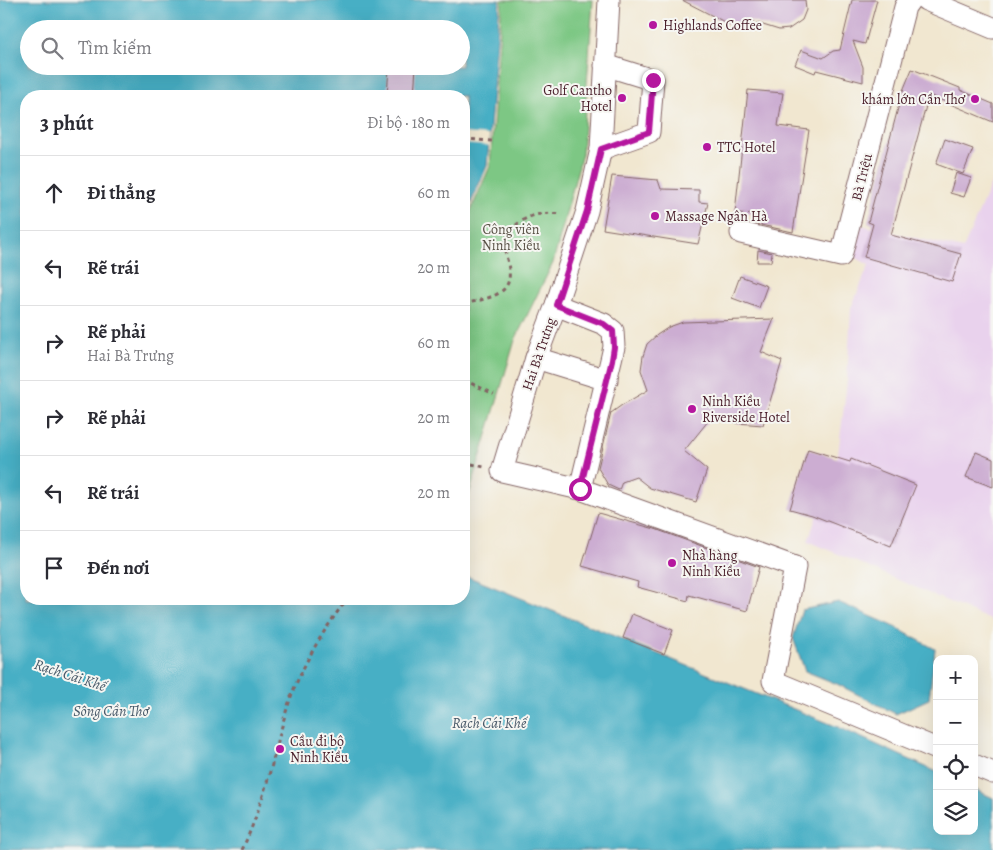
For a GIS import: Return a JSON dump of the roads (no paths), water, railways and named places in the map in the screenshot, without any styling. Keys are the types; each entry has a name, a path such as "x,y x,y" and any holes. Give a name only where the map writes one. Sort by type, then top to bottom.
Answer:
{"street":[{"name":"Hai Bà Trưng","path":"580,489 502,471 536,358 556,305 587,211 601,149 609,0"},
{"name":"Bà Triệu","path":"741,233 841,256 905,7 910,0"},
{"path":"926,0 993,28"},
{"path":"601,149 649,132 653,80 605,65"},
{"path":"556,305 604,324 613,331 614,347 580,489 795,567 773,681 933,747"},
{"path":"536,358 607,380"},
{"path":"978,766 993,772"}],"water":[{"name":"Rạch Cái Khế","path":"0,0 500,0 487,166 470,205 470,90 20,90 20,605 470,605 470,577 838,727 933,770 933,835 978,835 978,791 993,798 993,850 0,850"},
{"path":"838,602 891,625 935,649 929,699 896,714 837,684 805,671 793,638 802,610"}],"place":[{"name":"Highlands Coffee","path":"653,25"},
{"name":"Golf Cantho Hotel","path":"622,98"},
{"name":"khám lớn Cần Thơ","path":"975,99"},
{"name":"TTC Hotel","path":"707,147"},
{"name":"Massage Ngân Hà","path":"655,216"},
{"name":"Ninh Kiều Riverside Hotel","path":"692,409"},
{"name":"Nhà hàng Ninh Kiều","path":"672,563"},
{"name":"Cầu đi bộ Ninh Kiều","path":"280,749"}],"park label":[{"name":"Công viên Ninh Kiều","path":"511,237"}],"water label":[{"name":"Sông Cần Thơ","path":"111,711"}]}
